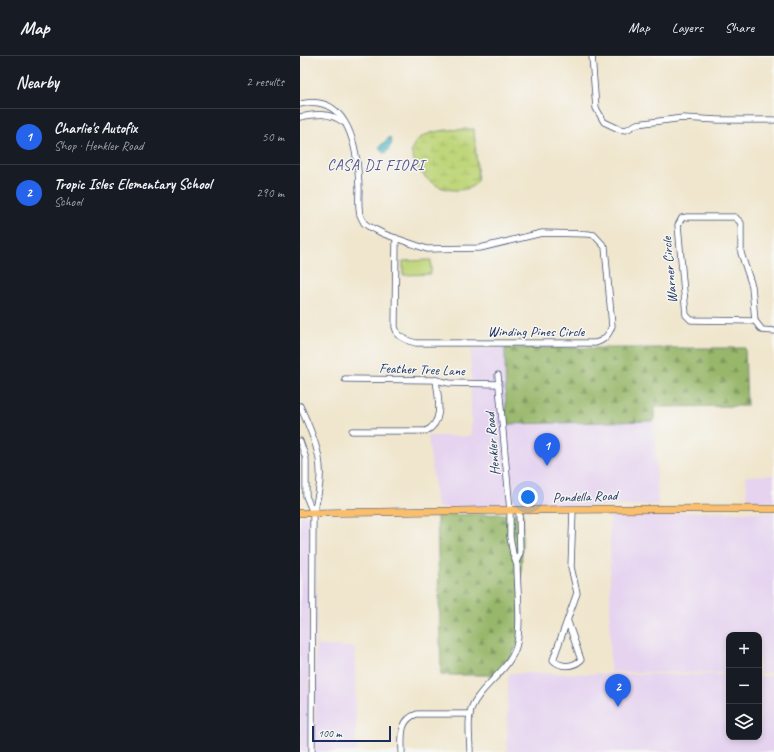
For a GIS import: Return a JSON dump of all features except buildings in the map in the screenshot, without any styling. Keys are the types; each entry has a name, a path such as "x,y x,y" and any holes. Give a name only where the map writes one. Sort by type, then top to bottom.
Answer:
{"main road":[{"name":"Pondella Road","path":"300,513 519,511 639,508 774,508"}],"street":[{"path":"592,56 596,108 599,116 611,126 626,130 637,124 690,118 708,120 774,120"},
{"name":"Winding Pines Circle","path":"300,104 316,103 328,106 340,114 348,127 357,162 359,211 361,219 368,226 427,249 474,249 542,233 594,235 605,247 612,326 610,331 601,342 595,343 439,343 409,341 398,335 395,327 396,238"},
{"path":"300,116 323,114 334,116 348,127"},
{"name":"Warner Circle","path":"735,217 741,223 740,253 752,286 755,321 691,320 686,314 678,225 682,218 735,217"},
{"path":"755,321 762,330 774,331"},
{"name":"Henkler Road","path":"498,375 510,511 510,537 513,554 517,560"},
{"name":"Feather Tree Lane","path":"345,379 436,380 449,383 498,384"},
{"path":"352,431 426,431 436,424 439,412 436,380"},
{"path":"300,406 316,440 320,458 320,494 313,513 312,752"},
{"path":"300,441 306,459 306,496 313,513"},
{"path":"568,622 581,660 576,665 564,666 558,665 553,660 568,622 577,593 571,568 573,510"},
{"path":"470,752 470,714 475,702 510,660 516,648 518,635 517,560 520,552 519,511"},
{"path":"402,752 404,724 411,716 417,714 470,714"}],"shaded area":[{"path":"505,348 506,424 654,421 658,505 437,508 428,436 471,436 471,349"},
{"path":"774,475 774,505 748,505 746,476"},
{"path":"610,512 774,512 774,673 762,673 762,632 726,632 726,673 610,672"},
{"path":"300,516 310,516 309,752 300,752"},
{"path":"316,516 317,646 355,647 356,752 315,752"},
{"path":"510,673 726,675 726,740 762,740 762,676 774,676 774,752 507,752 508,678"}],"green space":[{"path":"474,129 478,181 474,185 470,188 451,190 435,185 422,174 417,167 411,151 415,143 428,134 437,131"},
{"path":"431,260 431,274 403,275 403,261"},
{"path":"505,348 745,348 747,406 654,407 654,421 506,424"},
{"path":"523,514 519,644 498,675 441,675 437,515"}],"water":[{"path":"390,137 392,143 387,152 383,153 379,147"}],"place":[{"name":"Charlie's Autofix","path":"547,466"},
{"name":"Tropic Isles Elementary School","path":"618,707"}],"district":[{"name":"CASA DI FIORI","path":"376,165"}]}
